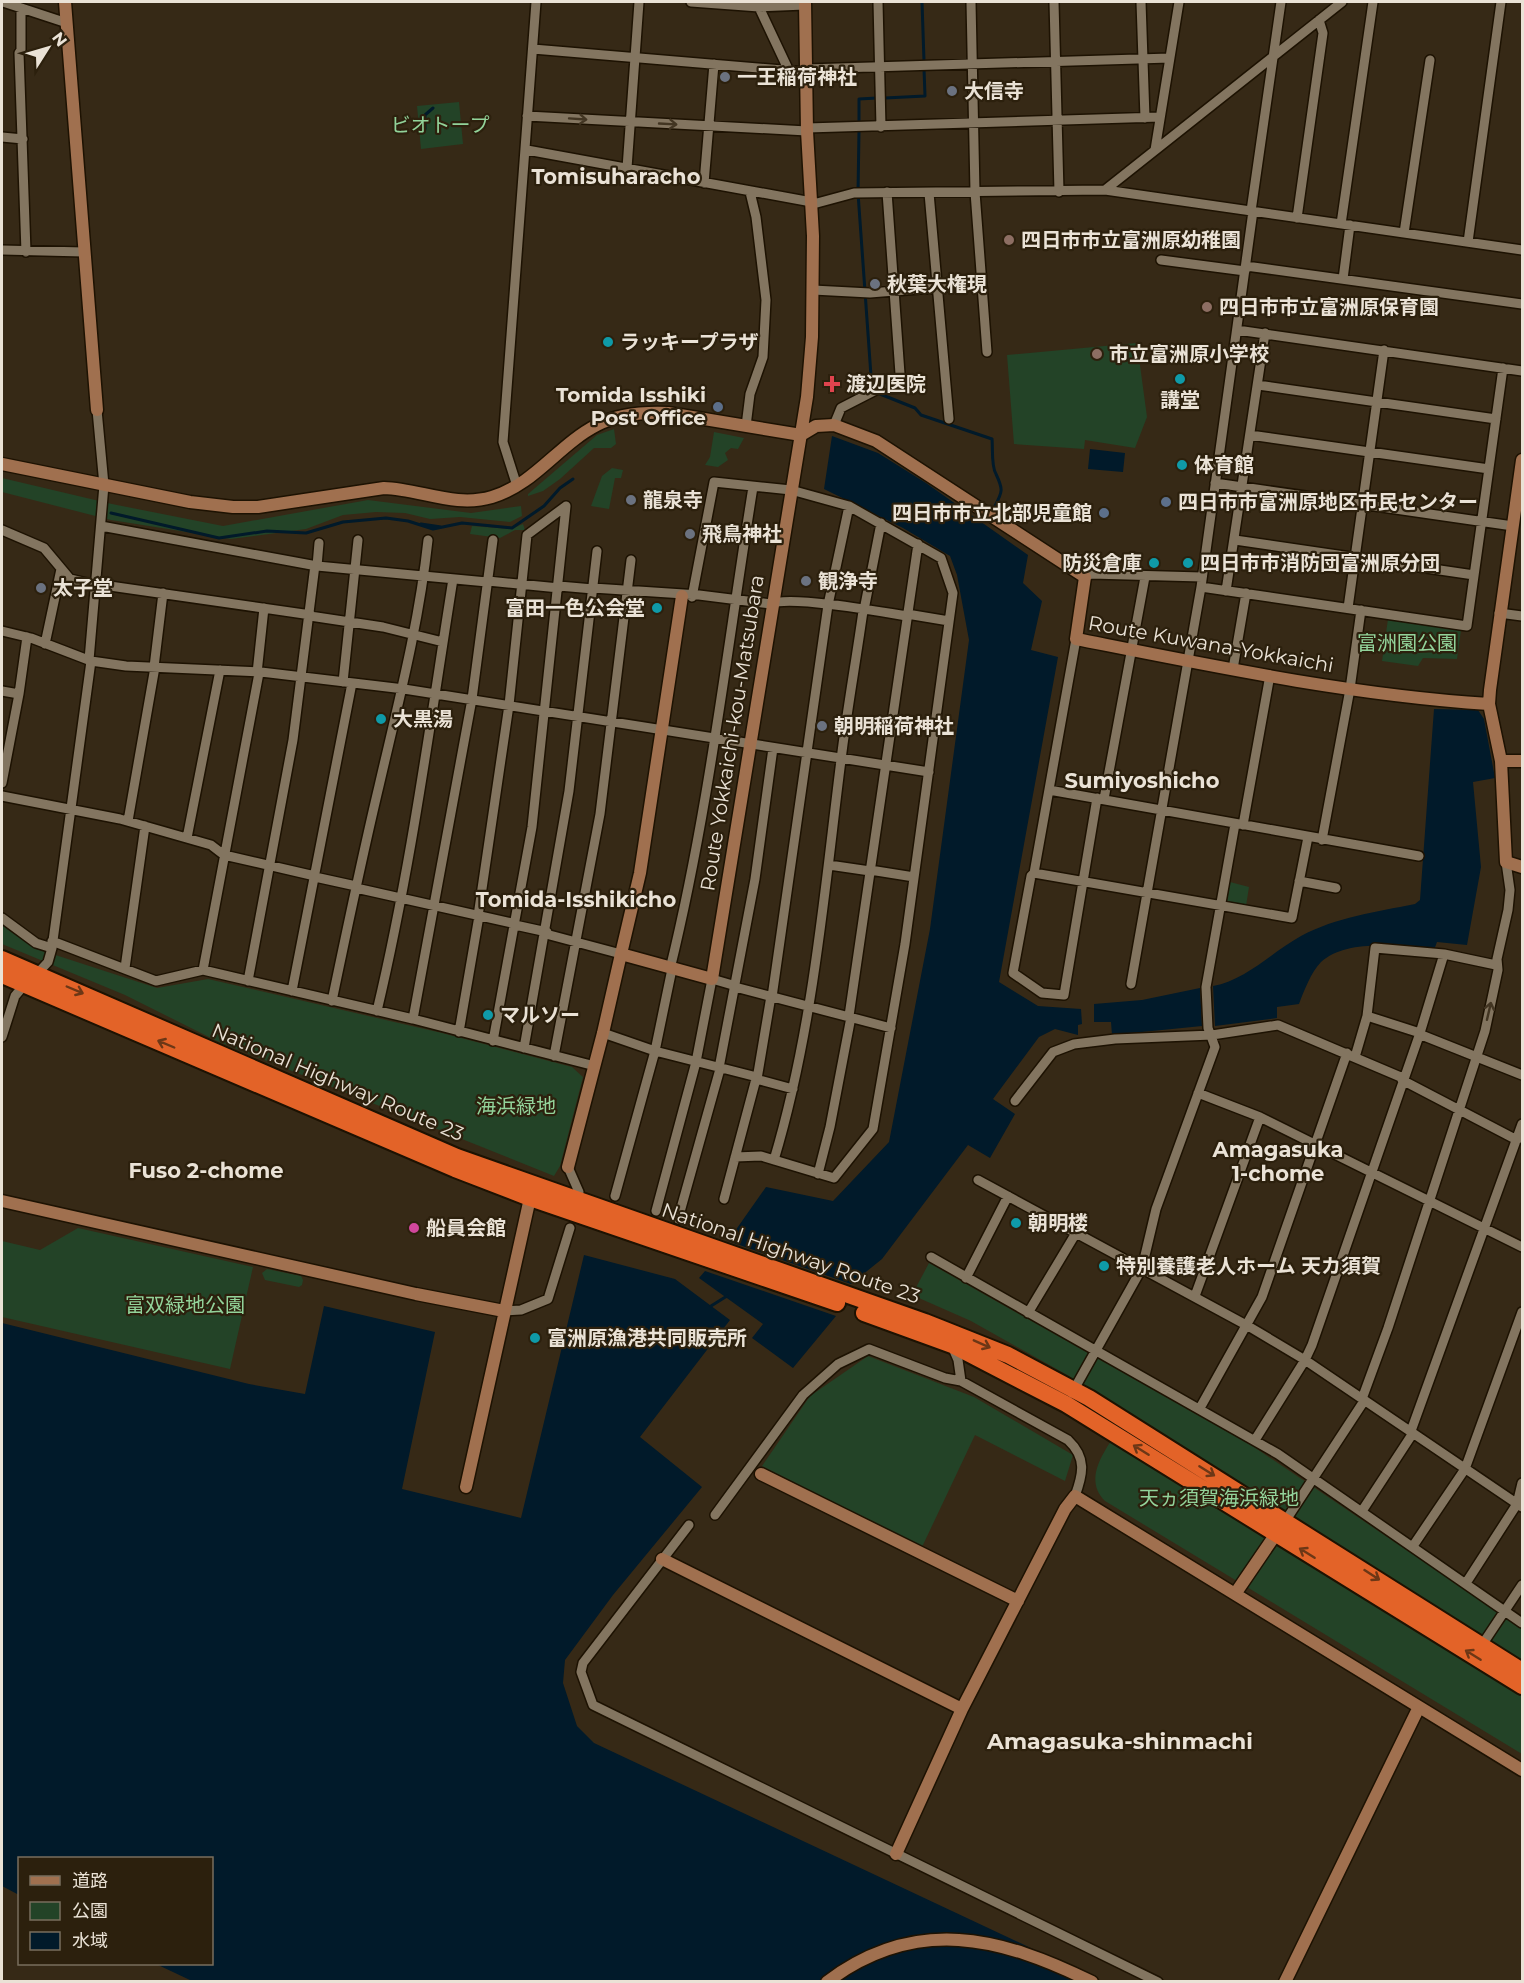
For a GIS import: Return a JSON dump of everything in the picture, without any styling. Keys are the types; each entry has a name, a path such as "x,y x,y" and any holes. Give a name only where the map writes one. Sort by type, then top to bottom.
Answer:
{"highway":[{"name":"National Highway Route 23","path":"2,959 31,979 372,1135 530,1198 690,1246"},
{"name":"National Highway Route 23","path":"2,975 31,979 457,1157 690,1246 866,1308 970,1339 1070,1396 1281,1527 1482,1645 1522,1671"},
{"name":"National Highway Route 23","path":"866,1308 1070,1396"},
{"name":"National Highway Route 23","path":"1281,1527 1522,1686"}],"street":[{"path":"3,2 67,23"},
{"path":"2,1037 6,1006 48,962 52,945 90,661 102,524 104,485 64,2"},
{"path":"517,486 503,442 527,150 536,2"},
{"path":"627,168 639,2"},
{"path":"691,2 805,3"},
{"path":"878,2 881,127"},
{"path":"970,2 975,192 987,352"},
{"path":"1054,2 1059,192"},
{"path":"1141,2 1144,118"},
{"path":"1155,150 1179,2"},
{"path":"1131,984 1202,582 1281,2"},
{"path":"1105,190 1342,2"},
{"path":"1343,279 1346,224 1373,2"},
{"path":"1468,242 1501,2"},
{"name":"Route Yokkaichi-kou-Matsubara","path":"712,979 752,744 771,604 807,397 813,290 805,3"},
{"path":"757,4 789,71"},
{"path":"21,8 21,50 19,52 26,252"},
{"path":"1297,218 1323,33 1319,20"},
{"path":"532,49 789,71 880,66 1170,58"},
{"path":"1404,233 1430,60"},
{"path":"704,183 714,64"},
{"path":"528,116 807,130 1160,117"},
{"path":"2,137 22,139"},
{"path":"527,150 810,203 858,193 1105,190 1522,250"},
{"path":"746,426 750,394 763,357 766,300 756,217 750,192"},
{"path":"834,425 841,408 878,389 901,388 892,291 887,192"},
{"path":"929,193 949,418"},
{"path":"2,250 84,252"},
{"path":"1161,260 1343,279 1522,304"},
{"path":"813,290 870,293 981,284"},
{"path":"1237,330 1522,370"},
{"path":"1226,591 1265,333"},
{"path":"1348,608 1384,350"},
{"path":"2,464 190,502 248,508 384,488 404,489 453,500 480,500 517,486 544,468 587,430 615,417 651,412 668,413 800,438 816,426 834,425 892,449 1085,577 1091,574 1202,582 1226,591 1467,626 1503,368"},
{"path":"1258,385 1496,419"},
{"path":"1250,435 1489,469"},
{"path":"1235,1594 1314,1478 1363,1400 1477,1057 1498,970 1496,965 1510,890 1506,862 1501,761 1489,704 1499,613 1522,460"},
{"path":"579,1191 568,1167 595,1066 640,873 687,596 714,482 791,489 849,506 941,558 953,594 914,877 873,1130 834,1178 761,1156 735,1157"},
{"path":"1215,483 1513,526"},
{"path":"615,1196 655,1051 694,867 753,487"},
{"path":"459,1032 509,705 527,535 566,506 532,827 493,1041"},
{"path":"724,1199 757,1078 772,996 828,605 849,506"},
{"path":"774,1160 793,1089 808,1006 829,865 841,760 864,610 881,523"},
{"path":"102,524 316,565 488,582 735,599 771,604 776,601 828,605 949,621"},
{"path":"2,530 44,548 70,579 351,621 443,642"},
{"path":"292,991 315,876 347,683 358,540"},
{"path":"333,1000 356,887 404,689 428,540"},
{"path":"413,1019 436,906 472,699 493,540"},
{"path":"1235,540 1474,575"},
{"path":"248,981 303,677 319,543"},
{"path":"818,1174 830,1127 850,1017 918,544"},
{"path":"524,1048 568,802 597,551"},
{"path":"555,1056 600,814 631,560"},
{"path":"45,644 61,569"},
{"name":"Route Kuwana-Yokkaichi","path":"1085,577 1076,639 1350,689 1429,700 1489,704"},
{"path":"1076,639 1034,873 1031,876 1013,974 1042,993 1064,995 1083,881 1145,578"},
{"path":"377,1011 401,899 437,694 453,579"},
{"path":"128,821 154,667 163,593"},
{"path":"1233,669 1246,593"},
{"path":"203,970 258,673 264,609"},
{"path":"1322,840 1350,689 1361,610"},
{"path":"1499,613 1522,616"},
{"path":"2,631 27,637 90,661 303,677 404,689 578,715 841,760 929,772"},
{"path":"2,783 20,694 27,637"},
{"path":"187,838 220,670"},
{"path":"1070,1396 1142,1268 1156,1209 1215,1047 1210,1031 1207,991 1221,905 1270,675"},
{"path":"2,691 20,694"},
{"path":"678,1219 719,1068 755,879 773,748"},
{"path":"1501,761 1522,761"},
{"path":"1049,790 1419,856"},
{"path":"2,796 72,808 128,821 211,845 224,855 546,933 735,987 891,1028"},
{"path":"125,968 145,826"},
{"path":"1034,873 1292,918 1308,837"},
{"path":"1506,862 1522,867"},
{"path":"829,865 914,877"},
{"path":"1299,881 1336,888"},
{"path":"2,918 36,943 52,945 125,968 156,981 203,970 413,1019 595,1066"},
{"path":"1200,1408 1248,1326 1278,1257 1317,1145 1367,1016 1375,948 1444,954 1496,965"},
{"path":"1255,1440 1305,1360 1420,1034 1444,954"},
{"path":"656,1211 696,1062 712,979"},
{"path":"1367,1016 1420,1034 1522,1075"},
{"path":"1016,1101 1047,1058 1065,1047 1115,1039 1278,1025 1403,1079 1518,1144"},
{"path":"603,1033 655,1051 793,1089"},
{"path":"1198,1093 1260,1117 1522,1247"},
{"path":"1195,1296 1260,1117"},
{"path":"1362,1511 1412,1432 1518,1144 1522,1124"},
{"path":"978,1180 1195,1296 1305,1360 1520,1506"},
{"path":"966,1278 1008,1196"},
{"path":"466,1487 530,1198"},
{"path":"2,1201 416,1294 504,1311 521,1310 548,1299 570,1228"},
{"path":"1028,1313 1076,1233"},
{"path":"931,1257 1094,1352 1255,1440 1314,1478 1522,1623"},
{"path":"1413,1546 1465,1469 1522,1312"},
{"path":"952,1345 962,1381"},
{"path":"715,1515 803,1395 838,1364 868,1349 945,1378 962,1381 1068,1440 1076,1448 1083,1468 1075,1496 1065,1509 962,1709 896,1854"},
{"path":"761,1474 1018,1601"},
{"path":"1466,1583 1520,1506 1522,1483"},
{"path":"1075,1496 1522,1770"},
{"path":"689,1525 583,1664 581,1672 593,1705 1158,1982"},
{"path":"662,1559 962,1709"},
{"path":"1482,1645 1522,1585"},
{"path":"1285,1982 1419,1707"},
{"path":"827,1982 856,1963 904,1945 968,1940 1021,1950 1092,1982"}],"green space":[{"name":"ビオトープ","path":"459,102 463,144 421,149 417,106"},
{"path":"1137,343 1147,417 1135,448 1085,440 1084,449 1014,444 1007,355"},
{"path":"614,429 616,444 611,448 594,448 560,479 543,491 528,496 597,435"},
{"path":"714,432 744,438 738,449 731,448 725,453 728,460 718,467 705,465 710,457"},
{"path":"612,468 623,470 621,478 615,478 609,509 591,506 602,476"},
{"path":"2,478 112,504 223,526 368,500 471,513 521,506 522,516 510,522 460,517 430,519 405,513 376,512 343,515 306,529 231,539 111,520 2,492"},
{"path":"523,524 525,530 515,530 500,538 470,534 472,526 511,529"},
{"name":"富洲園公園","path":"1388,619 1461,630 1457,659 1423,658 1418,666 1382,661"},
{"path":"1230,882 1249,887 1246,906 1227,902"},
{"name":"海浜緑地","path":"2,924 37,949 157,988 208,979 442,1033 572,1067 583,1077 560,1166 554,1176 217,1041 125,995 2,944"},
{"name":"富双緑地公園","path":"78,1228 253,1267 230,1369 2,1317 2,1241 40,1250"},
{"name":"天ヵ須賀海浜緑地","path":"929,1263 1254,1447 1522,1628 1522,1754 1105,1501 1095,1481 1097,1470 1107,1448 1128,1417 1083,1389 1069,1376 971,1321 912,1295"},
{"path":"267,1269 301,1276 302,1285 299,1287 265,1280 262,1273"},
{"path":"868,1356 974,1397 1073,1455 1065,1481 975,1435 922,1547 762,1466 810,1396"}],"water":[{"path":"832,436 878,453 926,483 1028,555 1023,583 1042,601 1031,650 1058,657 999,982 1038,1006 1081,1009 1082,1024 1078,1025 1078,1035 1055,1029 1039,1037 993,1099 1015,1114 990,1158 968,1145 882,1259 851,1284 728,1241 766,1187 833,1201 889,1142 930,929 969,640 957,575 950,556 903,528 824,489"},
{"path":"1090,449 1125,453 1123,472 1088,469"},
{"path":"1434,709 1478,710 1484,719 1495,778 1473,782 1481,867 1467,945 1437,942 1434,950 1391,946 1345,949 1332,954 1317,966 1299,1004 1277,1007 1277,1018 1215,1026 1213,986 1248,972 1290,942 1315,929 1356,916 1415,904 1420,900"},
{"path":"1200,988 1202,1026 1112,1035 1111,1022 1094,1022 1094,1004 1142,1000"},
{"path":"584,1255 675,1279 730,1320 640,1437 702,1487 613,1595 565,1660 563,1683 577,1726 594,1743 1101,1981 192,1981 158,1965 213,1965 213,1857 18,1857 18,1894 2,1886 2,1323 249,1384 305,1394 324,1306 435,1332 402,1489 521,1518"},
{"path":"705,1271 836,1316 793,1368 752,1338 763,1324 699,1278"}],"waterway":[{"path":"922,2 924,61"},
{"path":"885,98 925,96 924,69"},
{"path":"859,122 859,99 877,98"},
{"path":"425,129 425,115 433,108"},
{"path":"859,131 858,193 872,390"},
{"path":"880,394 915,408 921,415 992,439 993,467 1001,490 995,506"},
{"path":"111,513 219,538 267,531 306,533 343,522 386,518 408,521 433,529 462,523 512,528 544,506 560,488 573,479"},
{"path":"421,524 441,527"},
{"path":"711,1306 727,1296"}],"place":[{"name":"一王稲荷神社","path":"725,77"},
{"name":"大信寺","path":"952,91"},
{"name":"四日市市立富洲原幼稚園","path":"1009,240"},
{"name":"秋葉大権現","path":"875,284"},
{"name":"四日市市立富洲原保育園","path":"1207,307"},
{"name":"ラッキープラザ","path":"608,342"},
{"name":"市立富洲原小学校","path":"1097,354"},
{"name":"講堂","path":"1180,379"},
{"name":"渡辺医院","path":"832,384"},
{"name":"Tomida Isshiki Post Office","path":"718,407"},
{"name":"体育館","path":"1182,465"},
{"name":"龍泉寺","path":"631,500"},
{"name":"四日市市富洲原地区市民センター","path":"1166,502"},
{"name":"四日市市立北部児童館","path":"1104,513"},
{"name":"飛鳥神社","path":"690,534"},
{"name":"防災倉庫","path":"1154,563"},
{"name":"四日市市消防団富洲原分団","path":"1188,563"},
{"name":"観浄寺","path":"806,581"},
{"name":"太子堂","path":"41,588"},
{"name":"富田一色公会堂","path":"657,608"},
{"name":"大黒湯","path":"381,719"},
{"name":"朝明稲荷神社","path":"822,726"},
{"name":"マルソー","path":"488,1015"},
{"name":"朝明楼","path":"1016,1223"},
{"name":"船員会館","path":"414,1228"},
{"name":"特別養護老人ホーム 天カ須賀","path":"1104,1266"},
{"name":"富洲原漁港共同販売所","path":"535,1338"}],"district":[{"name":"Tomisuharacho","path":"616,177"},
{"name":"Sumiyoshicho","path":"1142,781"},
{"name":"Tomida-Isshikicho","path":"576,900"},
{"name":"Amagasuka 1-chome","path":"1278,1162"},
{"name":"Fuso 2-chome","path":"206,1171"},
{"name":"Amagasuka-shinmachi","path":"1120,1741"}]}
